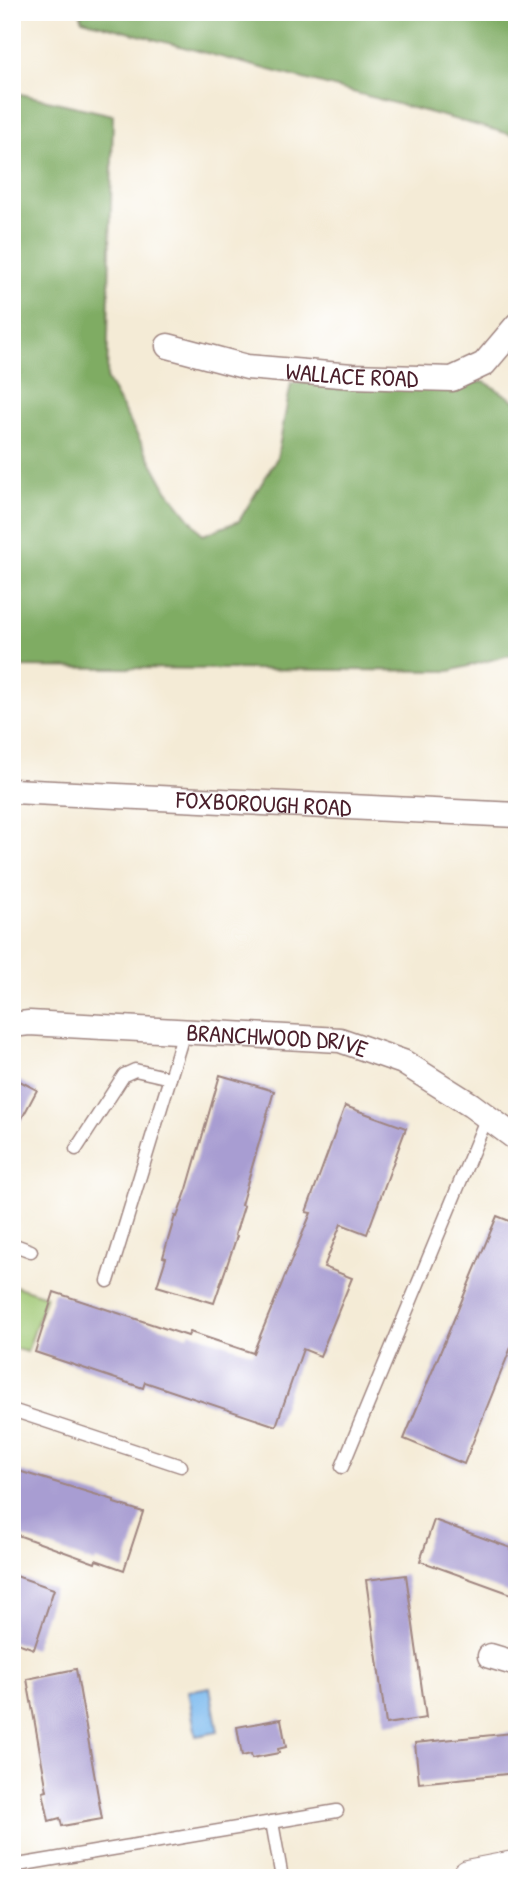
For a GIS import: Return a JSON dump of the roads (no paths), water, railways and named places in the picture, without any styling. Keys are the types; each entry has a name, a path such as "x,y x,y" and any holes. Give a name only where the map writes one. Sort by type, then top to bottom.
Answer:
{"main road":[{"path":"470,1878 517,1869"}],"street":[{"name":"WALLACE ROAD","path":"168,346 247,367 352,376 452,379 484,364 517,325"},
{"name":"FOXBOROUGH ROAD","path":"12,791 517,815"},
{"name":"BRANCHWOOD DRIVE","path":"12,1026 29,1023 340,1040 403,1062 517,1139"},
{"path":"490,1656 517,1664"}],"lane":[{"path":"108,1281 184,1032"},
{"path":"76,1149 124,1075 135,1070 170,1078"},
{"path":"342,1467 487,1117"},
{"path":"12,1244 31,1251"},
{"path":"12,1410 181,1466"},
{"path":"12,1866 337,1811"},
{"path":"272,1822 282,1878"}],"water":[{"path":"210,1687 218,1732 196,1736 188,1691"}]}
